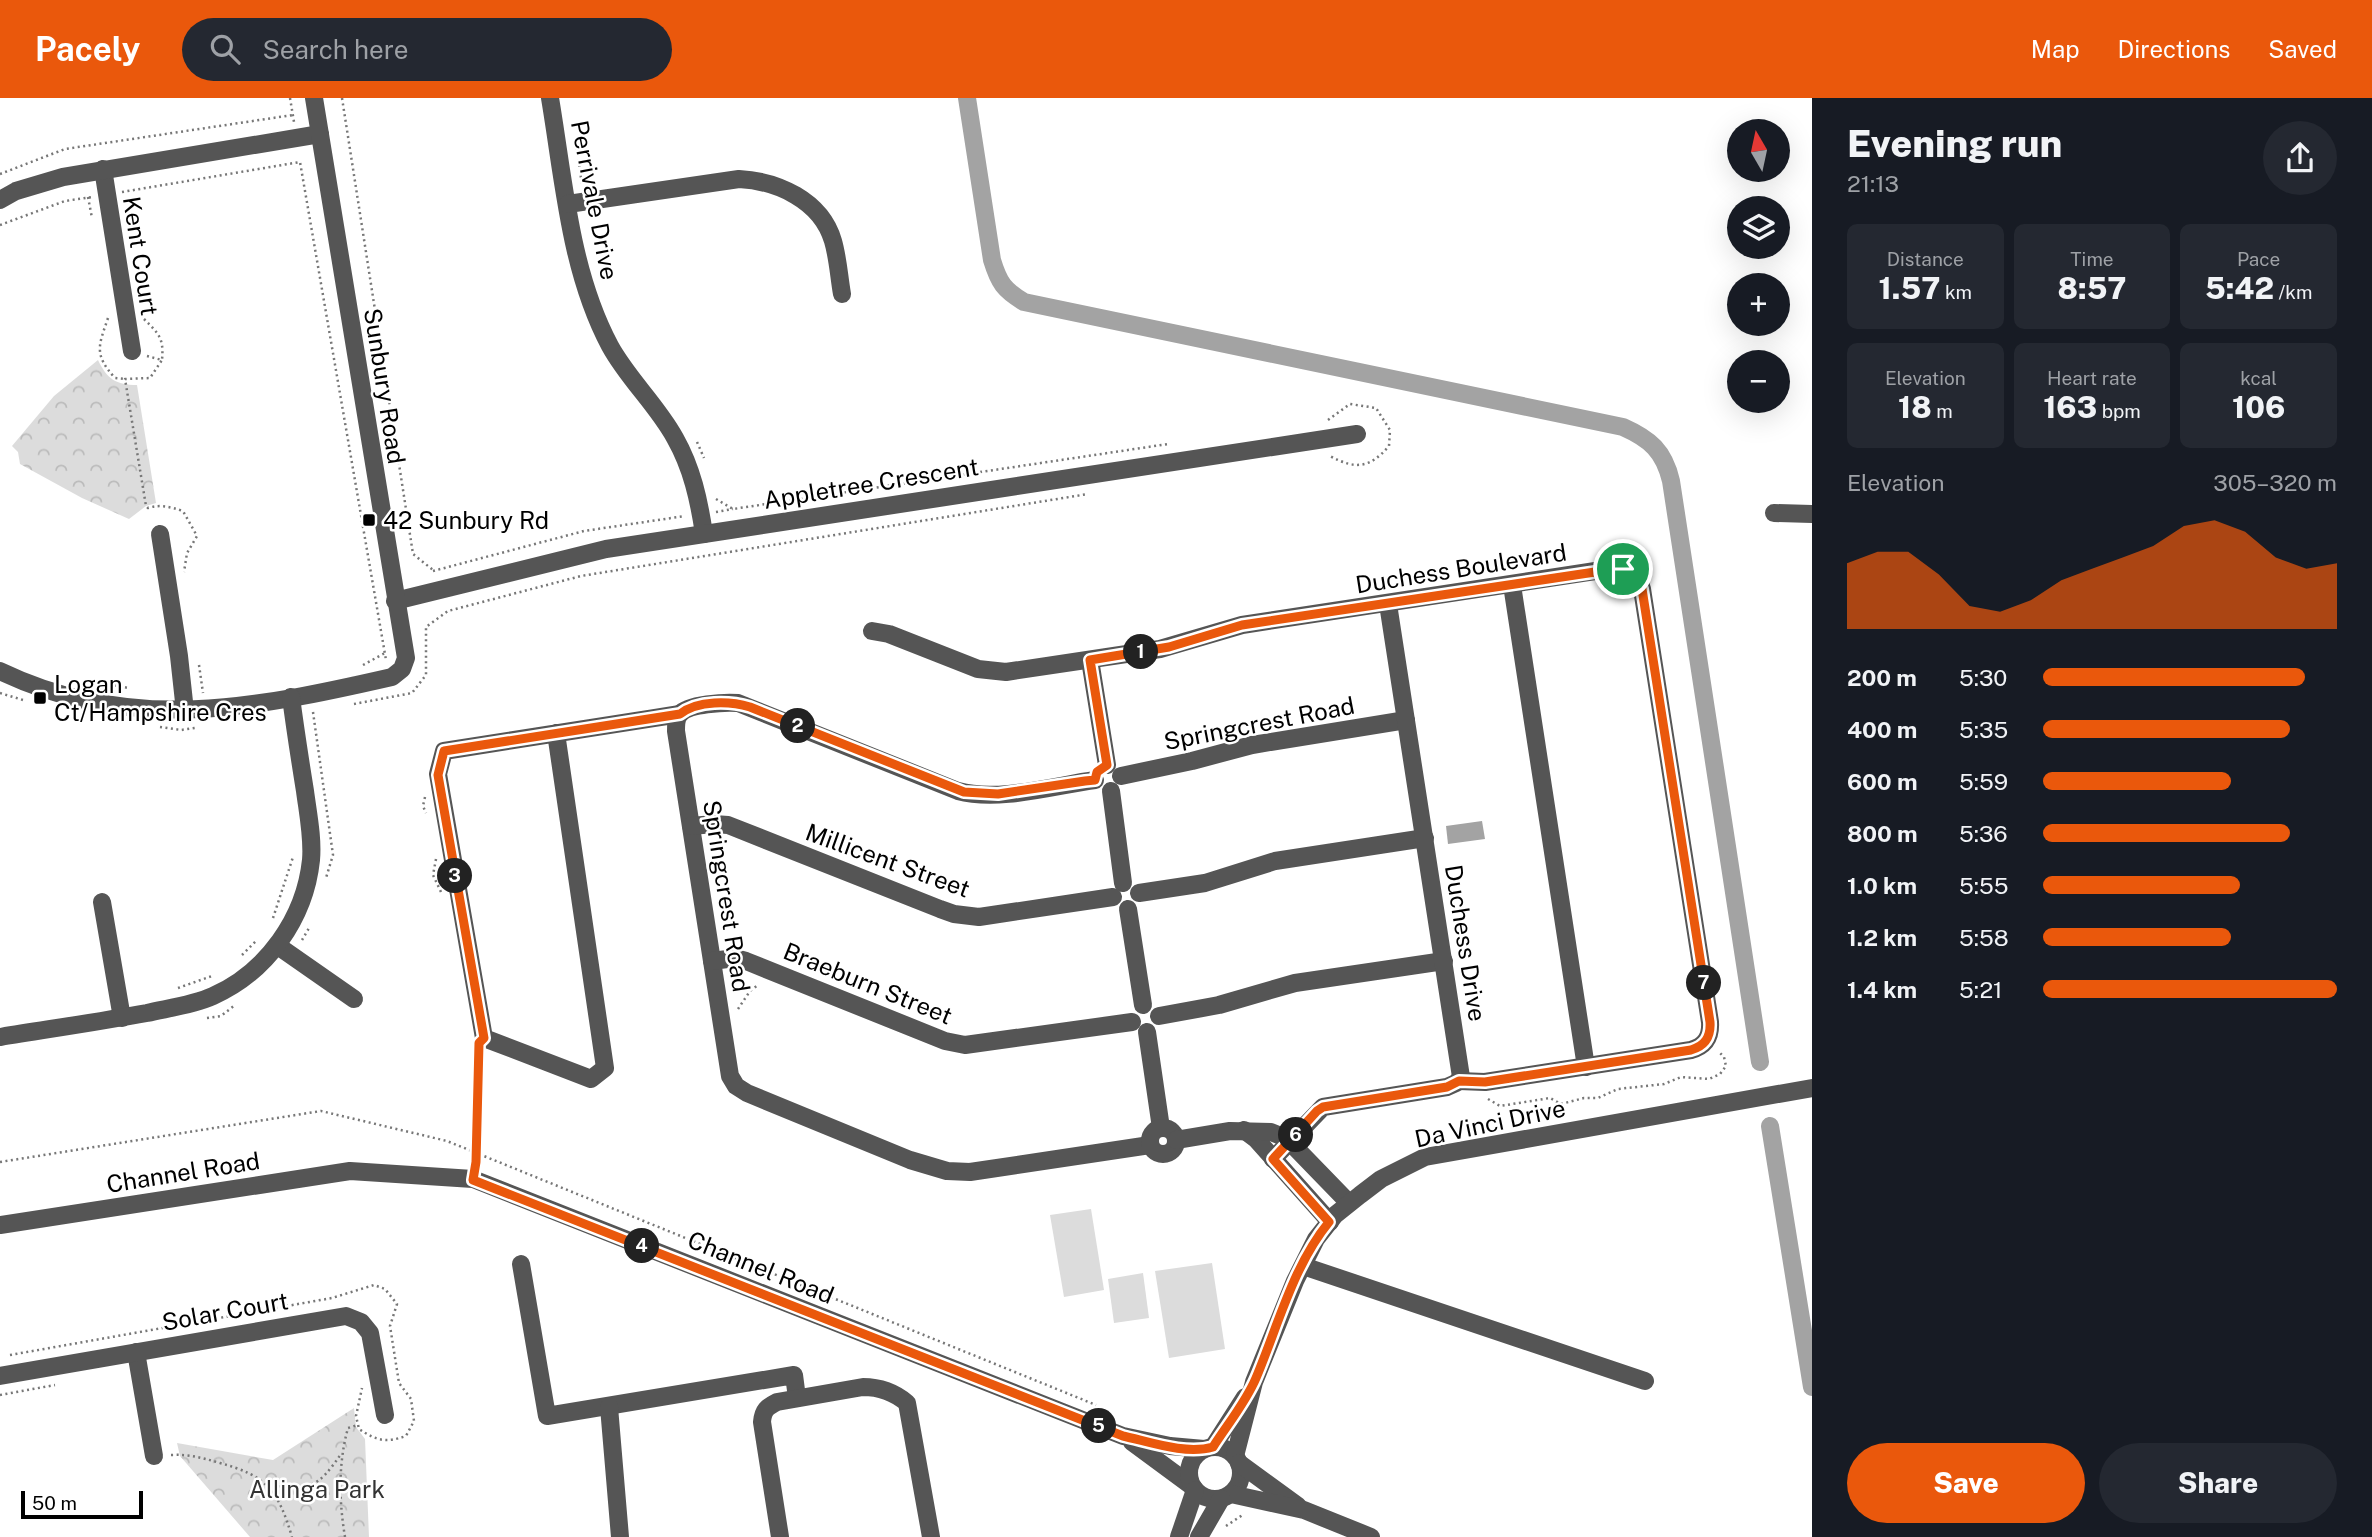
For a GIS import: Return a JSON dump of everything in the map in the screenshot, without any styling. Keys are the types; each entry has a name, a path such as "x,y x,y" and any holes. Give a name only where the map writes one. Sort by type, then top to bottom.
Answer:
{"street":[{"name":"Sunbury Road","path":"314,98 406,658 402,669 390,678"},
{"name":"Perrivale Drive","path":"550,98 577,203 580,270 590,302 610,346 674,436 692,477 699,500 704,534"},
{"path":"0,200 16,191 63,177 320,134"},
{"name":"Kent Court","path":"103,169 132,351"},
{"path":"577,203 739,179 762,181 786,188 822,220 833,239 842,294"},
{"name":"Appletree Crescent","path":"395,601 606,550 1357,434"},
{"path":"1774,513 1812,514"},
{"path":"160,534 185,711"},
{"name":"Duchess Boulevard","path":"872,631 889,634 978,669 994,672 1169,647 1242,625 1620,568 1631,572 1642,585 1710,1022 1709,1037 1696,1049 1485,1082 1459,1081"},
{"path":"1512,585 1586,1067"},
{"name":"Duchess Drive","path":"1388,604 1461,1072 1459,1081"},
{"path":"1090,660 1113,778 1119,907 1128,909"},
{"path":"0,671 31,686 91,703 134,709 185,711 291,697 390,678"},
{"path":"0,1037 187,1005 212,997 233,986 285,950 306,888 311,859 310,821 291,697"},
{"path":"556,733 605,1068 591,1079 484,1038 438,775 444,751 556,733 680,714 686,709 699,706 738,703 971,794 998,794 1095,780 1100,789 1113,778"},
{"name":"Springcrest Road","path":"680,714 676,731 730,1076 736,1086 747,1093 933,1168 970,1172 1150,1144"},
{"name":"Springcrest Road","path":"1113,778 1252,745 1406,720"},
{"name":"Millicent Street","path":"691,826 729,825 940,909 966,916 979,917 1118,890"},
{"path":"1139,893 1205,883 1275,861 1425,838"},
{"path":"1118,890 1131,883 1139,893 1138,901 1128,909"},
{"path":"102,902 122,1018"},
{"path":"1128,909 1143,1005"},
{"path":"285,950 354,999"},
{"name":"Braeburn Street","path":"712,961 735,958 746,961 945,1041 965,1045 1132,1022"},
{"path":"1158,1016 1219,1005 1296,983 1444,961"},
{"path":"1143,1005 1151,1006 1158,1016 1156,1027 1147,1032 1139,1031 1132,1022 1135,1010 1143,1005"},
{"path":"1147,1032 1161,1128"},
{"path":"1273,1159 1323,1107 1447,1087 1459,1081"},
{"name":"Da Vinci Drive","path":"1237,1459 1254,1382 1315,1239 1349,1203 1381,1179 1425,1157 1812,1088"},
{"path":"1161,1128 1172,1132 1176,1140 1174,1148 1168,1153 1159,1154 1150,1144 1153,1133 1161,1128"},
{"path":"1176,1140 1244,1130 1271,1132 1290,1142 1349,1203"},
{"path":"1244,1130 1329,1222"},
{"name":"Channel Road","path":"0,1225 351,1171 473,1180 1123,1436 1170,1446 1208,1448"},
{"path":"521,1264 547,1416 793,1375 797,1398"},
{"path":"1303,1266 1645,1381"},
{"name":"Solar Court","path":"0,1376 336,1316 354,1318 366,1327 373,1342 385,1415"},
{"path":"136,1352 154,1455"},
{"name":"Da Vinci Drive","path":"1208,1448 1254,1382"},
{"path":"780,1537 762,1422 763,1413 768,1406 777,1402 876,1387 898,1394 907,1403 931,1537"},
{"path":"609,1407 620,1537"},
{"name":"Channel Road","path":"1123,1436 1194,1489"},
{"path":"1179,1537 1194,1489 1189,1470 1191,1461 1208,1448 1229,1450 1262,1481 1304,1510"},
{"path":"1199,1537 1226,1496 1238,1485 1241,1474 1237,1459"},
{"path":"1194,1489 1210,1499 1226,1496 1304,1510 1371,1537"}],"path":[{"path":"342,98 412,554 433,570"},
{"path":"0,174 65,149 293,115"},
{"path":"575,137 577,203"},
{"path":"0,225 65,201 300,162 392,698 412,693 426,675 426,626 448,611 581,576 1095,493"},
{"path":"88,197 93,223"},
{"path":"110,314 98,347 105,367 115,378 125,379 150,378 162,360 163,342 155,329 142,317"},
{"path":"132,351 162,360"},
{"path":"125,379 146,506 168,506 183,511 197,536 187,553 184,576"},
{"path":"1318,421 1331,419 1350,404 1376,408 1390,430 1389,446 1377,461 1353,466 1329,456"},
{"path":"696,440 703,450 705,462"},
{"path":"711,497 733,509 1170,444"},
{"path":"197,654 203,693"},
{"path":"313,710 333,855 326,879"},
{"path":"270,926 295,851"},
{"path":"285,950 307,933 311,922"},
{"path":"236,961 262,935"},
{"path":"168,991 215,975"},
{"path":"722,1024 733,1018 750,991 764,976"},
{"path":"207,1018 221,1016 242,1000"},
{"path":"473,1180 476,1162 479,1043 484,1038"},
{"path":"1479,1096 1500,1106 1550,1098 1561,1104 1584,1098 1598,1098 1618,1090 1664,1084 1681,1077 1709,1079 1720,1074 1726,1066 1724,1057 1713,1049"},
{"path":"0,1357 332,1298 374,1285 385,1289 397,1304 390,1326 399,1383 411,1399 414,1421 406,1436 389,1442 370,1437 359,1429 356,1416 363,1383"},
{"path":"0,1395 63,1384"},
{"path":"345,1537 341,1512 341,1454 348,1428 358,1424"},
{"path":"154,1455 188,1454 249,1471 268,1485 285,1515 292,1537"},
{"path":"268,1485 307,1487 325,1477 341,1454"}],"green space":[{"path":"98,360 113,380 137,385 156,503 146,506 129,519 82,498 20,464 18,452 12,446 54,396"},
{"path":"1091,1209 1104,1290 1064,1297 1050,1215"},
{"path":"1212,1263 1225,1349 1169,1358 1155,1271"},
{"path":"1143,1273 1149,1318 1114,1323 1108,1279"},
{"name":"Allinga Park","path":"354,1408 356,1427 365,1439 369,1537 250,1537 180,1456 177,1443 273,1460"}],"shaded area":[{"path":"1482,821 1485,839 1448,844 1446,826"}],"waterway":[{"path":"967,98 992,260 1003,285 1024,302 1623,427 1648,441 1660,454 1671,481 1760,1062"},
{"path":"1770,1126 1812,1387"}],"place":[{"name":"42 Sunbury Rd","path":"369,520"},
{"name":"Logan Ct/Hampshire Cres","path":"40,698"}],"route":[{"path":"1623,569 1634,575 1642,589 1710,1022 1709,1037 1704,1044 1691,1050 1485,1082 1459,1081 1447,1087 1323,1107 1317,1111 1273,1159 1329,1222 1315,1239 1295,1281 1254,1382 1213,1447 1174,1447 1123,1436 473,1180 476,1162 479,1043 484,1038 438,775 444,751 680,714 686,709 729,702 750,707 958,791 979,795 998,794 1095,780 1097,772 1107,765 1090,660 1169,647 1242,625 1623,569"}]}
